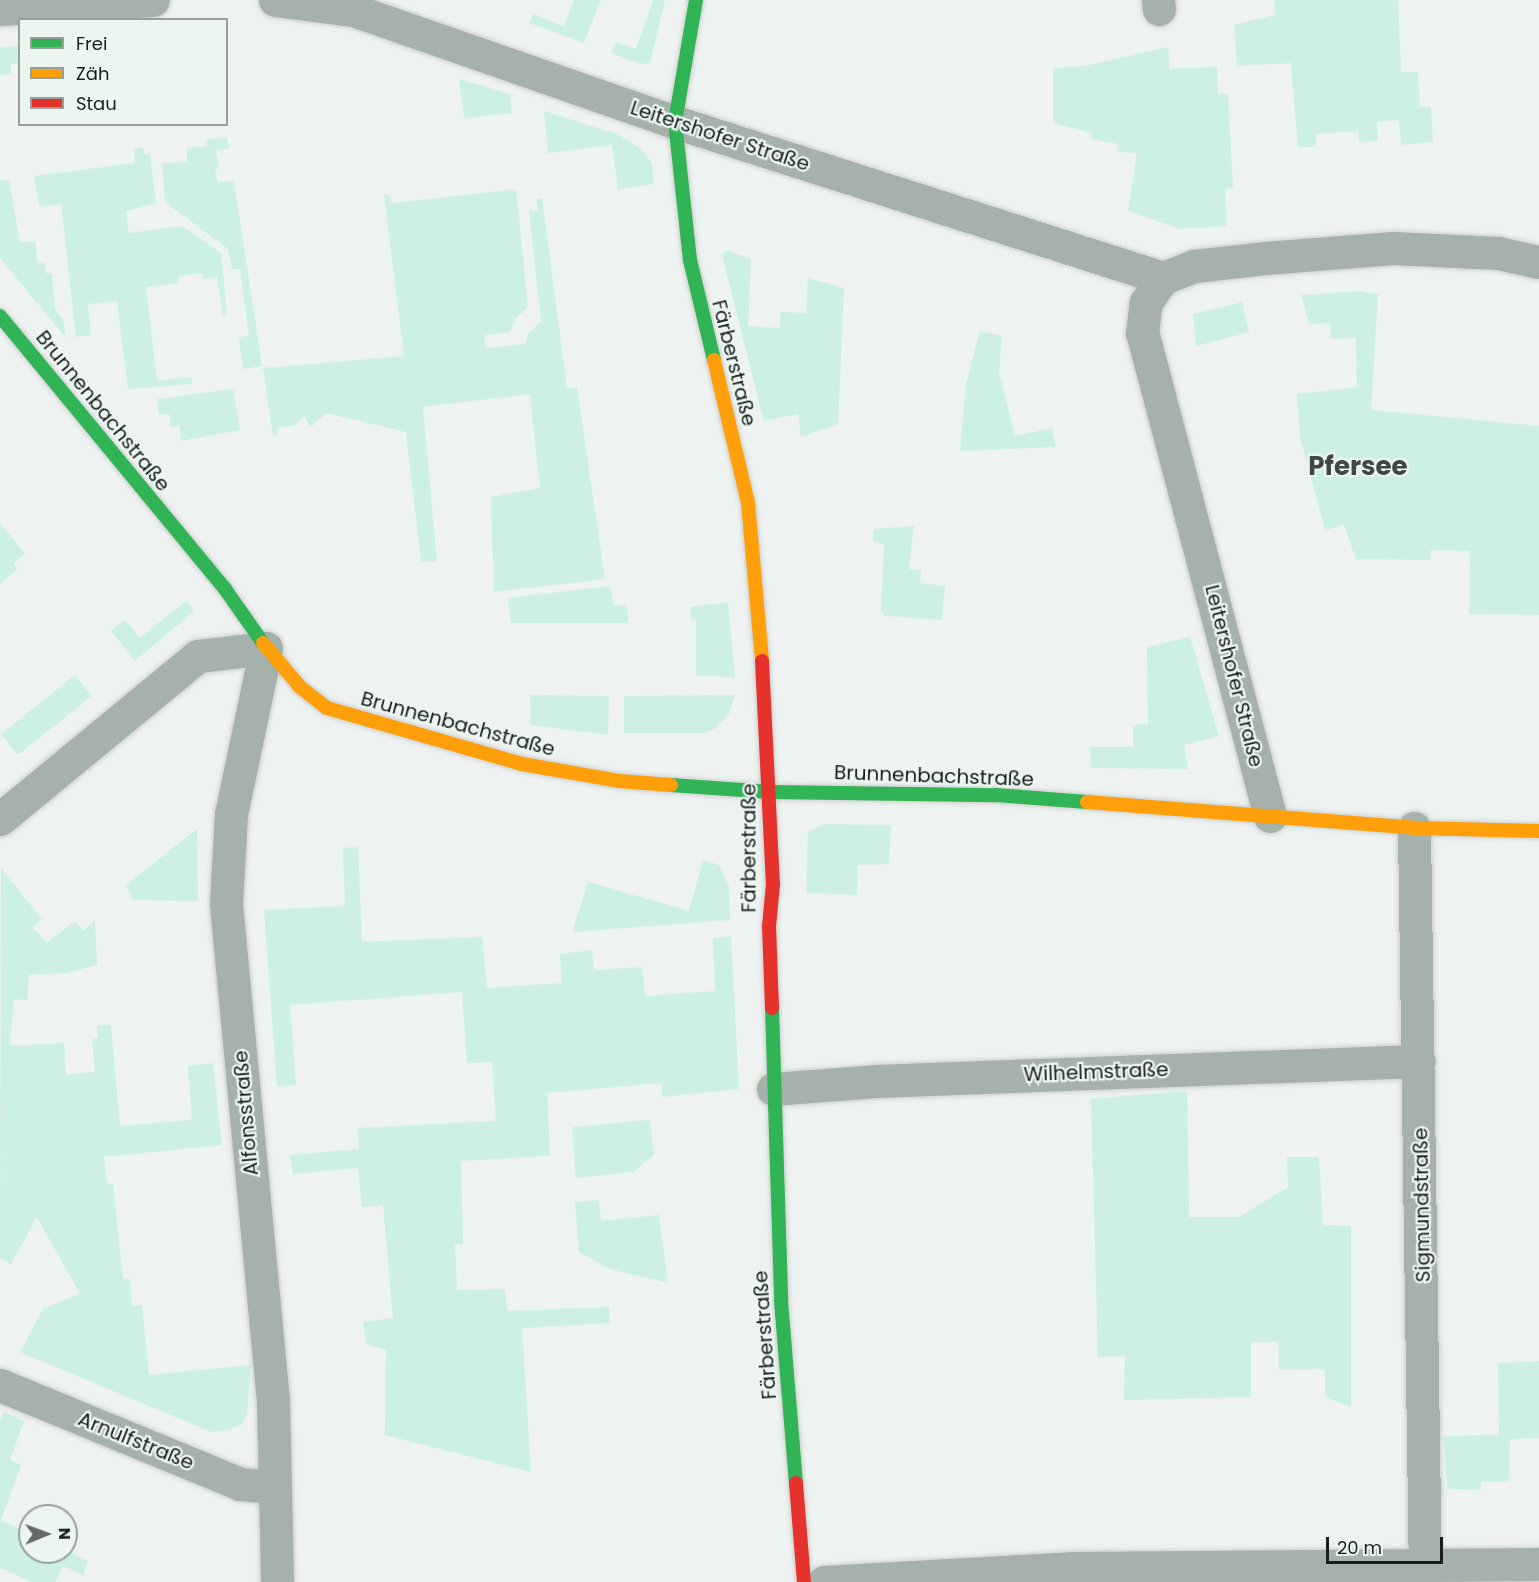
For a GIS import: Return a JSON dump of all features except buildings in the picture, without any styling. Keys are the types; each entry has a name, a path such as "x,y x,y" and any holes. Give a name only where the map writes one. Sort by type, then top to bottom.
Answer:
{"street":[{"path":"0,9 153,0"},
{"name":"Leitershofer Straße","path":"275,0 353,10 675,122 1163,279 1146,302 1142,333 1270,816"},
{"name":"Färberstraße","path":"696,0 675,122 690,260 748,503 770,792 773,1089 780,1300 804,1582"},
{"path":"1163,279 1194,266 1393,248 1498,254 1539,262"},
{"name":"Brunnenbachstraße","path":"0,316 225,589 266,648 300,687 327,708 522,764 619,781 770,792 996,795 1270,816"},
{"path":"0,819 198,656 266,648"},
{"name":"Alfonsstraße","path":"266,648 231,814 226,904 273,1401 277,1582"},
{"path":"1270,816 1414,828 1539,831"},
{"name":"Sigmundstraße","path":"1414,828 1425,1574"},
{"name":"Wilhelmstraße","path":"773,1089 970,1077 1419,1061"},
{"name":"Arnulfstraße","path":"0,1385 240,1484 274,1487"},
{"path":"824,1582 1076,1575 1425,1574 1539,1564"}],"green space":[{"path":"574,0 601,0 584,43 529,23 533,14 564,26"},
{"path":"653,0 665,0 650,63 640,64 611,53 616,42 636,49"},
{"path":"1274,0 1398,0 1401,72 1418,72 1420,107 1431,107 1433,142 1401,145 1399,120 1377,122 1378,141 1359,142 1358,131 1316,134 1316,147 1298,147 1291,63 1237,66 1234,25 1275,15"},
{"path":"18,46 18,63 11,64 11,74 0,75 0,47"},
{"path":"1168,47 1170,69 1217,67 1218,94 1228,94 1233,188 1225,189 1227,226 1180,229 1128,211 1137,154 1117,151 1118,144 1091,139 1092,133 1053,123 1053,68 1085,66"},
{"path":"459,79 510,94 512,113 464,118"},
{"path":"544,111 617,134 643,150 652,164 654,184 618,189 612,145 548,153"},
{"path":"227,137 229,149 216,150 219,168 215,169 218,182 234,181 262,366 243,369 239,338 249,335 240,269 232,269 228,249 165,202 162,163 187,162 187,148 207,146 206,140"},
{"path":"143,148 144,154 150,154 156,203 126,211 129,233 182,226 221,253 227,315 223,316 217,277 203,279 202,273 179,276 179,283 146,287 157,381 191,377 192,384 128,389 117,301 88,304 91,335 76,337 61,204 39,206 34,176 135,163 134,149"},
{"path":"9,180 20,242 35,241 38,263 45,263 46,273 52,274 55,309 63,319 66,338 0,258 0,181"},
{"path":"516,189 528,307 516,318 510,332 484,335 486,348 525,344 528,334 541,321 529,211 538,211 536,199 542,198 567,388 577,387 605,579 494,592 491,497 540,488 530,394 423,407 437,562 421,562 406,432 326,413 311,427 304,416 295,425 277,428 278,435 273,436 263,368 404,356 384,195 390,195 392,203"},
{"path":"726,250 751,259 748,326 780,328 781,312 806,313 808,278 844,288 838,424 801,437 798,414 764,421 722,255"},
{"path":"1362,291 1378,294 1371,410 1539,426 1539,615 1469,614 1470,551 1431,550 1430,560 1356,559 1344,525 1325,530 1300,437 1297,394 1357,387 1356,338 1331,339 1330,323 1309,324 1301,295"},
{"path":"1242,302 1249,332 1196,346 1193,314"},
{"path":"980,331 1002,336 999,371 1015,436 1052,428 1056,447 960,451 966,384"},
{"path":"233,389 240,430 181,441 179,426 171,427 169,414 159,415 157,399"},
{"path":"0,523 25,554 14,563 17,569 0,584"},
{"path":"914,526 909,569 921,571 920,583 945,586 942,620 885,616 881,612 884,544 873,541 874,529"},
{"path":"610,586 614,606 627,605 628,623 511,623 508,598"},
{"path":"186,601 194,611 135,661 111,631 125,620 140,638"},
{"path":"728,602 735,677 696,676 696,620 691,619 690,607"},
{"path":"1190,637 1219,736 1184,745 1188,769 1091,768 1090,747 1133,747 1133,725 1148,724 1147,647"},
{"path":"75,675 92,696 18,755 1,734"},
{"path":"530,695 609,696 608,735 531,725"},
{"path":"735,695 729,714 714,729 703,733 624,733 624,696"},
{"path":"823,824 891,825 889,864 858,865 857,895 806,893 808,832"},
{"path":"197,829 198,901 133,900 126,885"},
{"path":"358,847 362,942 482,937 487,988 562,983 560,954 592,950 594,970 642,967 645,996 715,991 713,938 731,936 739,1089 662,1097 662,1083 547,1093 550,1156 461,1161 463,1244 455,1244 457,1290 505,1289 507,1311 609,1307 610,1323 522,1328 531,1472 385,1435 386,1350 366,1344 363,1322 393,1318 383,1205 362,1207 358,1168 293,1174 290,1155 359,1149 357,1128 496,1121 492,1062 467,1063 462,992 290,1005 296,1085 277,1086 264,910 345,906 343,848"},
{"path":"703,860 719,865 729,886 730,920 572,932 588,882 689,911"},
{"path":"1,868 42,919 32,927 47,943 75,921 83,931 95,920 97,965 67,973 29,975 27,1000 14,999 10,1046 64,1043 66,1075 95,1072 92,1040 98,1038 97,1025 111,1025 120,1126 192,1120 188,1066 213,1063 222,1145 104,1157 107,1183 113,1184 123,1279 130,1279 132,1306 142,1305 149,1375 251,1365 247,1414 241,1425 228,1430 211,1432 20,1352 43,1309 80,1294 37,1217 11,1264 0,1258"},
{"path":"1187,1091 1189,1217 1239,1217 1288,1187 1287,1157 1319,1157 1323,1225 1351,1226 1351,1407 1325,1397 1325,1369 1279,1370 1278,1342 1251,1342 1251,1397 1124,1400 1125,1356 1098,1357 1091,1099"},
{"path":"650,1120 654,1155 633,1172 576,1178 572,1127"},
{"path":"599,1200 601,1221 659,1215 668,1283 610,1269 579,1252 575,1202"},
{"path":"1539,1361 1539,1438 1510,1439 1509,1481 1481,1482 1481,1490 1447,1489 1444,1436 1499,1435 1498,1363"},
{"path":"4,1412 24,1421 10,1460 21,1465 1,1520 18,1528 18,1564 78,1564 78,1556 88,1561 83,1575 63,1566 55,1582 33,1582 0,1568 0,1420"}],"traffic: fast":[{"path":"696,0 675,122 690,260 714,360"},
{"path":"0,316 225,589 263,643"},
{"path":"671,785 770,792 996,795 1087,802"},
{"path":"772,1008 781,1301 796,1483"}],"traffic: slow":[{"path":"714,360 748,503 762,661"},
{"path":"263,643 300,687 327,708 522,764 619,781 671,785"},
{"path":"1087,802 1414,828 1539,831"}],"traffic: jam":[{"path":"762,661 773,884 769,926 772,1008"},
{"path":"796,1483 804,1582"}],"district":[{"name":"Pfersee","path":"1358,467"}]}
